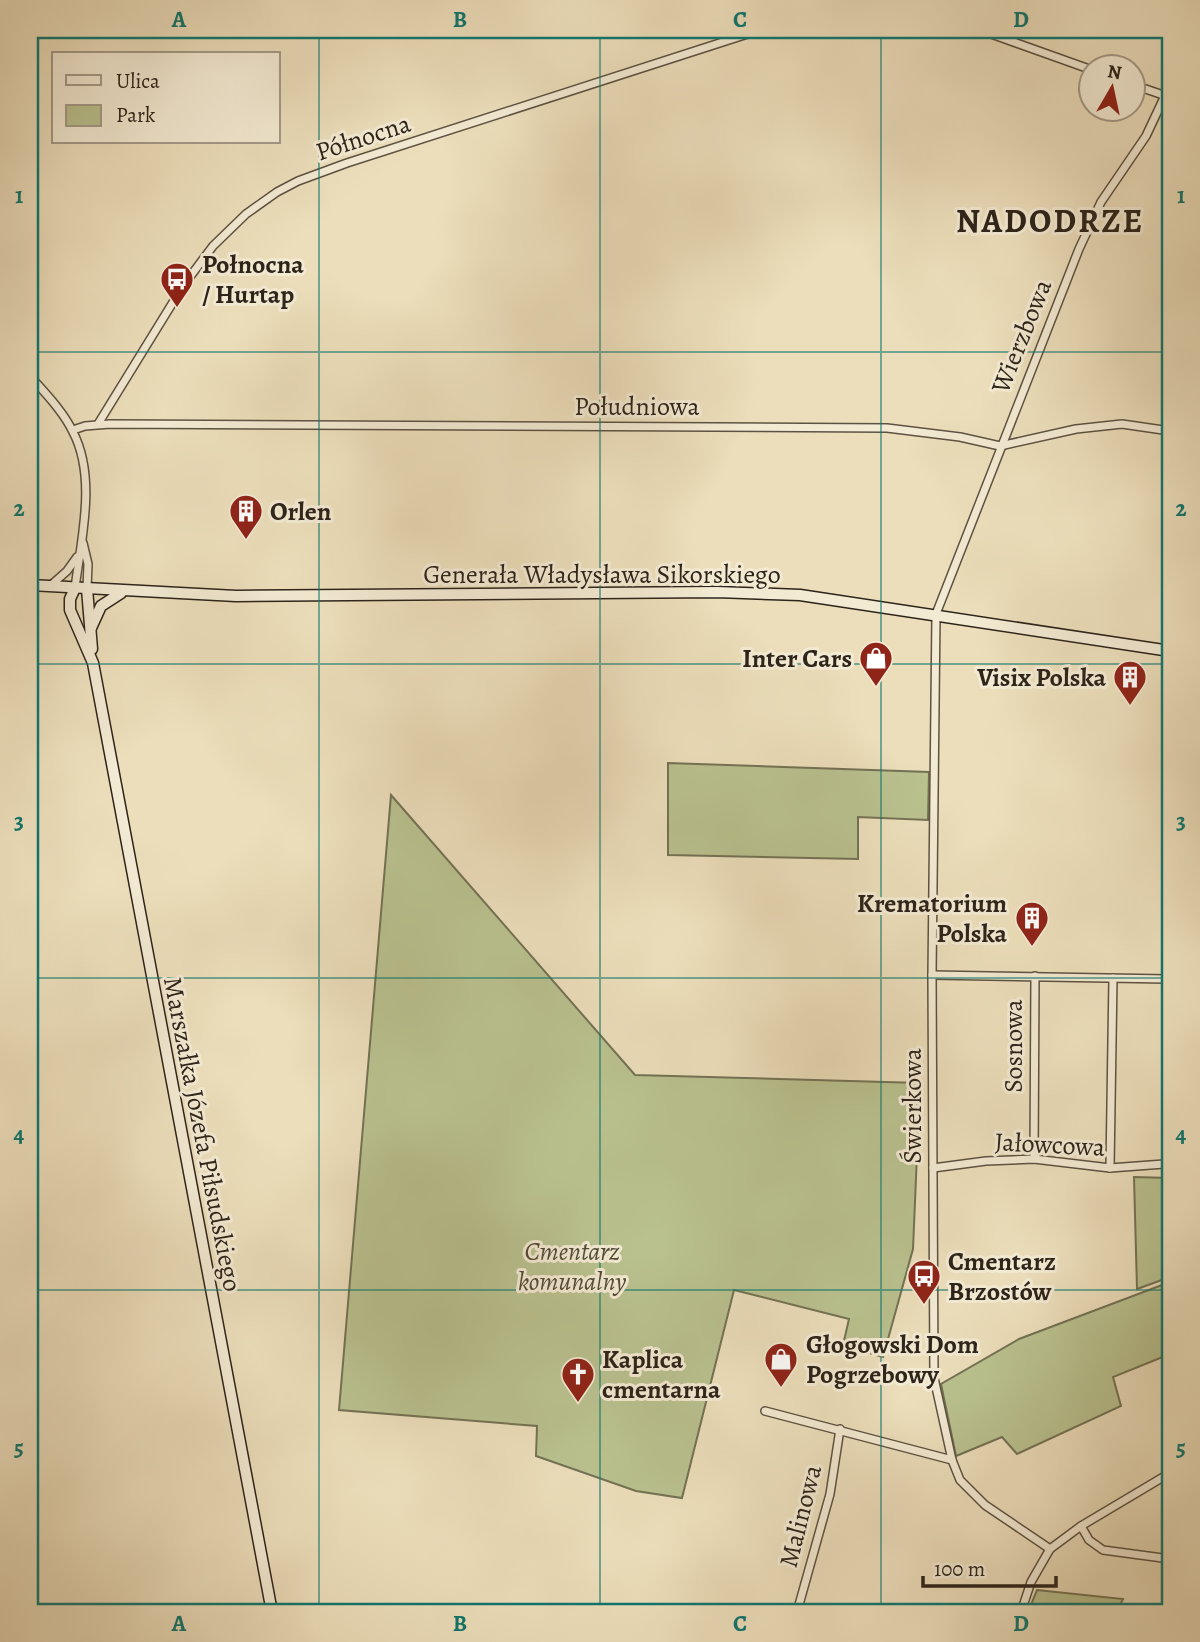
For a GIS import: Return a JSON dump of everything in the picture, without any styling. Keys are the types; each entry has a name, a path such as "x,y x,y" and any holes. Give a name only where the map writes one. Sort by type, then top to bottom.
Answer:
{"main road":[{"name":"Generała Władysława Sikorskiego","path":"30,585 236,596 717,592 800,595 1170,651"},
{"name":"Marszałka Józefa Piłsudskiego","path":"75,588 70,599 70,610 93,663"},
{"name":"Marszałka Józefa Piłsudskiego","path":"87,589 93,663 272,1612"},
{"path":"90,631 101,606 112,596 124,592"}],"street":[{"name":"Północna","path":"98,424 197,265 229,229 277,192 298,181 347,163 760,30"},
{"path":"980,30 1078,65"},
{"name":"Wierzbowa","path":"936,614 1000,446 1092,219 1146,136 1168,97 1170,85"},
{"path":"1148,90 1168,97"},
{"path":"30,376 59,410 73,430 78,443 85,472 83,542 88,564 87,589"},
{"path":"73,430 98,424"},
{"name":"Południowa","path":"98,424 887,428 960,437 1000,446 1076,429 1122,424 1170,432"},
{"path":"75,588 83,542"},
{"path":"50,586 67,571 79,554"},
{"name":"Świerkowa","path":"936,614 932,975 934,1378 952,1460 960,1480 973,1494 1010,1523 1050,1549"},
{"path":"932,975 1168,979"},
{"name":"Sosnowa","path":"1034,1159 1035,976"},
{"path":"1110,1168 1113,978"},
{"name":"Jałowcowa","path":"933,1168 986,1161 1034,1159 1110,1168 1164,1164"},
{"path":"765,1411 952,1460"},
{"name":"Malinowa","path":"797,1612 830,1494 839,1429"},
{"path":"1021,1612 1031,1582 1050,1549 1081,1526 1170,1473"},
{"path":"1081,1526 1089,1540 1103,1550 1170,1559"}],"green space":[{"path":"668,763 929,772 928,820 858,817 858,859 668,855"},
{"name":"Cmentarz komunalny","path":"391,795 635,1075 920,1083 913,1249 883,1357 843,1345 849,1319 734,1290 682,1498 636,1491 536,1456 537,1426 339,1410"},
{"path":"1134,1177 1170,1178 1170,1277 1137,1289"},
{"path":"1170,1282 1170,1354 1113,1377 1121,1406 1017,1454 1002,1437 956,1456 941,1384 1019,1339"},
{"path":"1037,1590 1123,1599 1120,1605 1122,1607 1119,1612 1028,1612"}],"place":[{"name":"Połnocna / Hurtap","path":"177,309"},
{"name":"Orlen","path":"246,541"},
{"name":"Inter Cars","path":"876,688"},
{"name":"Visix Polska","path":"1130,707"},
{"name":"Krematorium Polska","path":"1032,948"},
{"name":"Cmentarz Brzostów","path":"924,1306"},
{"name":"Głogowski Dom Pogrzebowy","path":"781,1389"},
{"name":"Kaplica cmentarna","path":"578,1404"}],"district":[{"name":"NADODRZE","path":"1050,220"}]}
